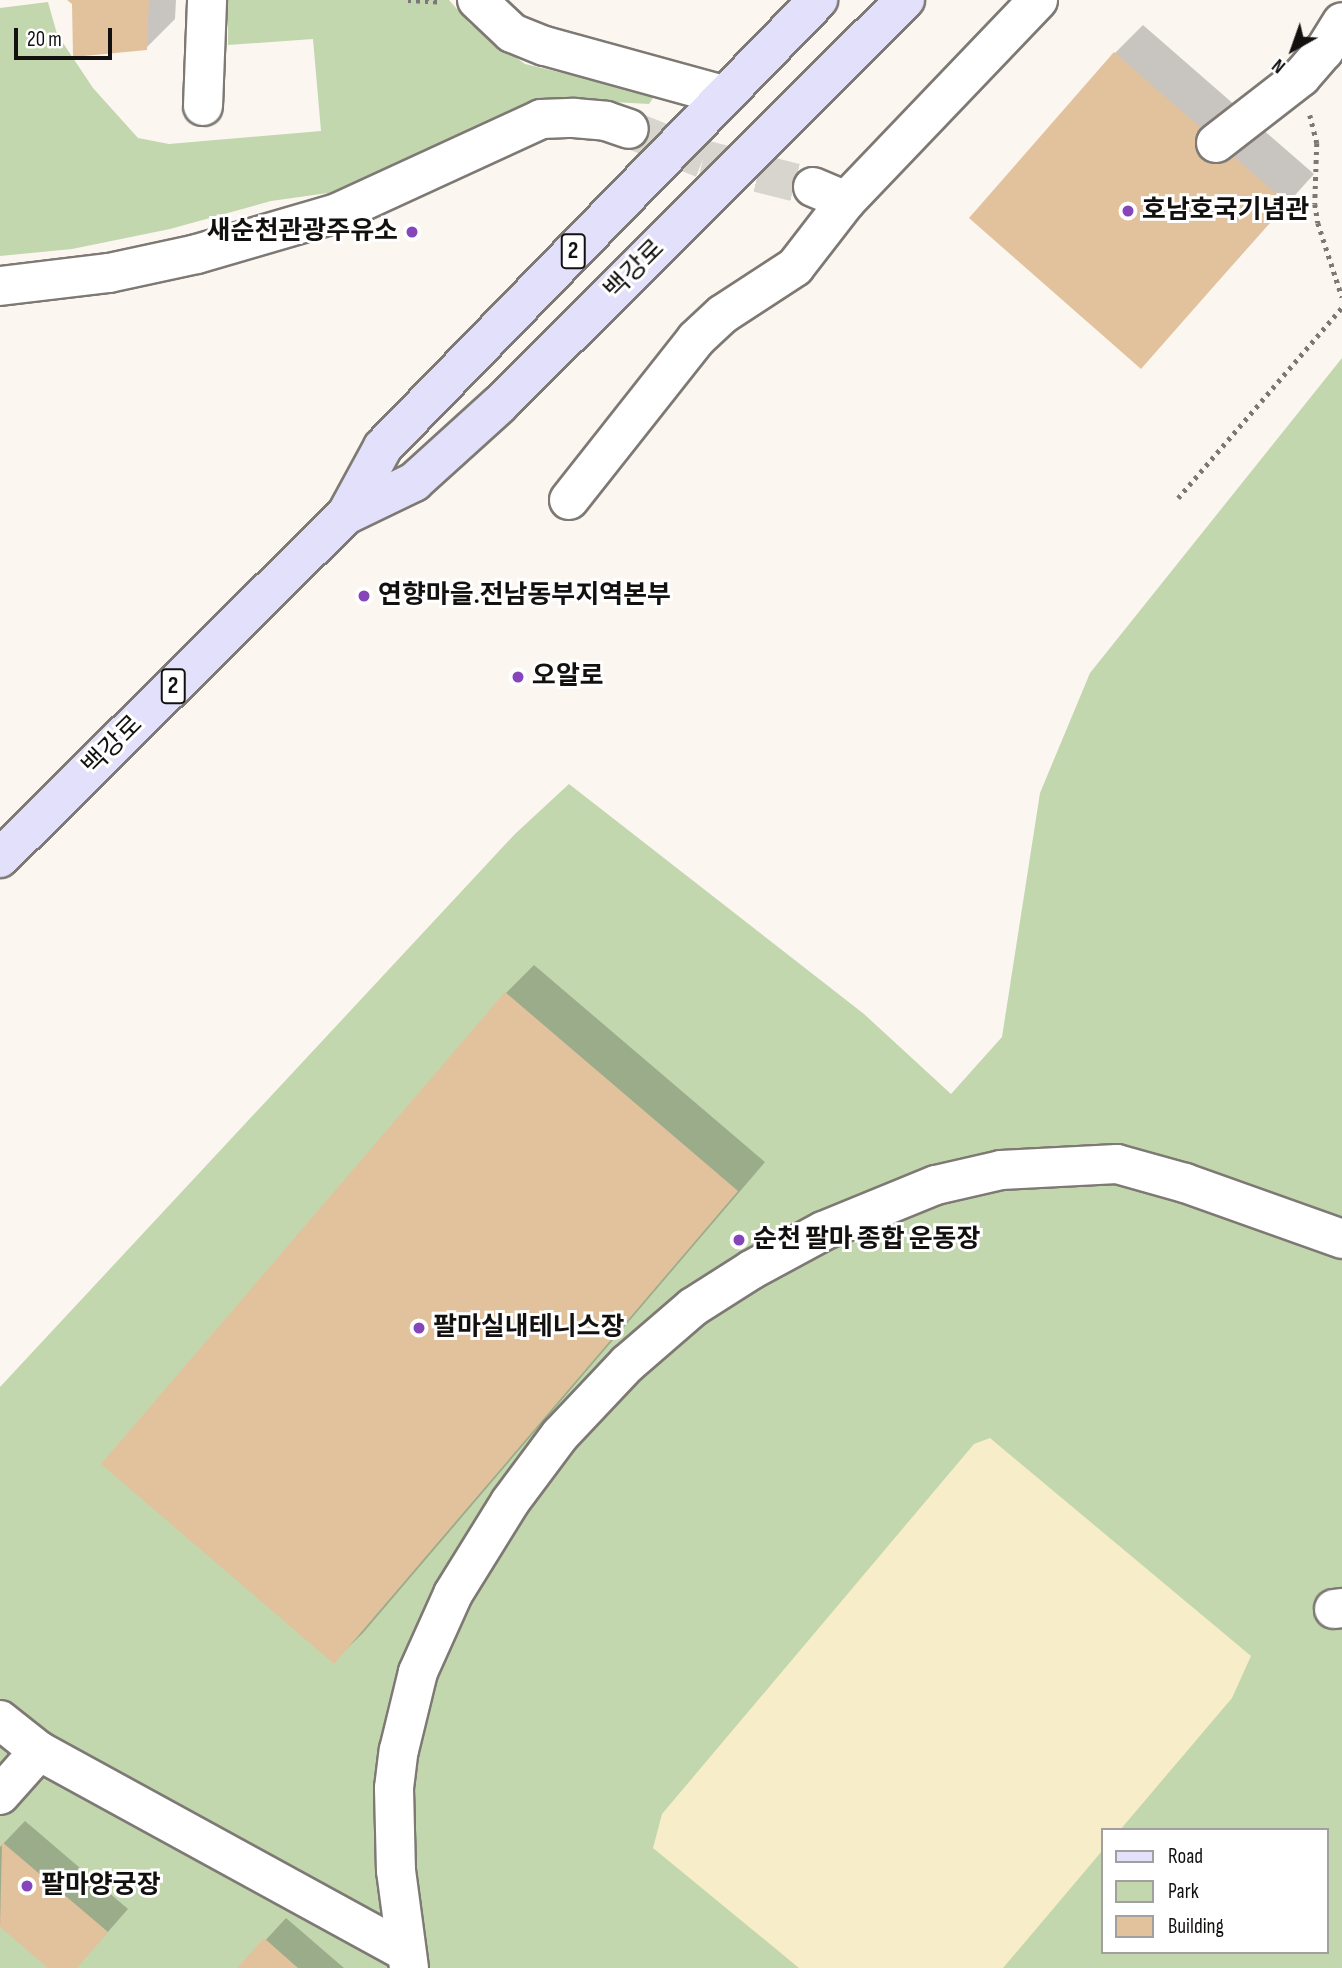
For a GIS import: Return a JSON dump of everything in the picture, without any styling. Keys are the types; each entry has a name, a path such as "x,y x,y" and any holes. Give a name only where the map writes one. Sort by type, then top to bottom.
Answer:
{"main road":[{"name":"백강로","path":"0,858 346,515 383,447 818,0"},
{"name":"백강로","path":"346,515 414,482 500,404 905,0"}],"street":[{"path":"203,106 207,0"},
{"path":"477,0 512,33 545,46 723,95"},
{"path":"569,500 696,339 723,314 795,267 829,194 1038,0"},
{"path":"1216,143 1301,76 1324,51 1342,22"},
{"path":"0,286 121,271 197,254 337,213 541,120 574,118 606,121 629,129"},
{"path":"408,1960 396,1871 394,1788 399,1750 418,1672 453,1594 510,1502 560,1435 627,1364 693,1307 751,1270 823,1231 936,1185 1001,1170 1117,1164 1185,1183 1342,1239"},
{"path":"0,1720 39,1751 408,1960"},
{"path":"0,1796 39,1751"}],"path":[{"path":"1301,76 1317,143 1315,204 1318,223 1342,297"},
{"path":"1178,498 1342,307"}],"green space":[{"path":"228,0 449,0 470,24 525,64 655,95 649,104 543,98 335,192 271,201 170,229 72,249 0,256 0,8 48,2 57,34 93,88 138,138 169,144 321,131 313,39 228,45"},
{"name":"순천 팔마 종합 운동장","path":"1342,358 1342,1968 0,1968 0,1387 515,834 569,784 864,1014 951,1094 1002,1037 1040,793 1090,673"}],"sand":[{"path":"990,1438 1251,1656 1232,1698 1122,1828 1100,1828 1100,1853 1003,1968 799,1968 653,1848 662,1814 974,1444"}],"building":[{"path":"67,0 149,0 147,50 73,57 72,4"},
{"name":"호남호국기념관","path":"1114,52 1287,203 1141,369 969,218"},
{"name":"팔마실내테니스장","path":"505,992 738,1191 334,1664 101,1464"},
{"name":"팔마양궁장","path":"2,1842 108,1932 77,1968 48,1968 0,1927"},
{"path":"264,1938 298,1968 237,1968"}],"tunnel":[{"path":"629,129 703,159 813,187"}],"place":[{"name":"호남호국기념관","path":"1128,211"},
{"name":"새순천관광주유소","path":"412,232"},
{"name":"연향마을.전남동부지역본부","path":"364,596"},
{"name":"오알로","path":"518,677"},
{"name":"순천 팔마 종합 운동장","path":"739,1240"},
{"name":"팔마실내테니스장","path":"419,1328"},
{"name":"팔마양궁장","path":"27,1886"}]}
